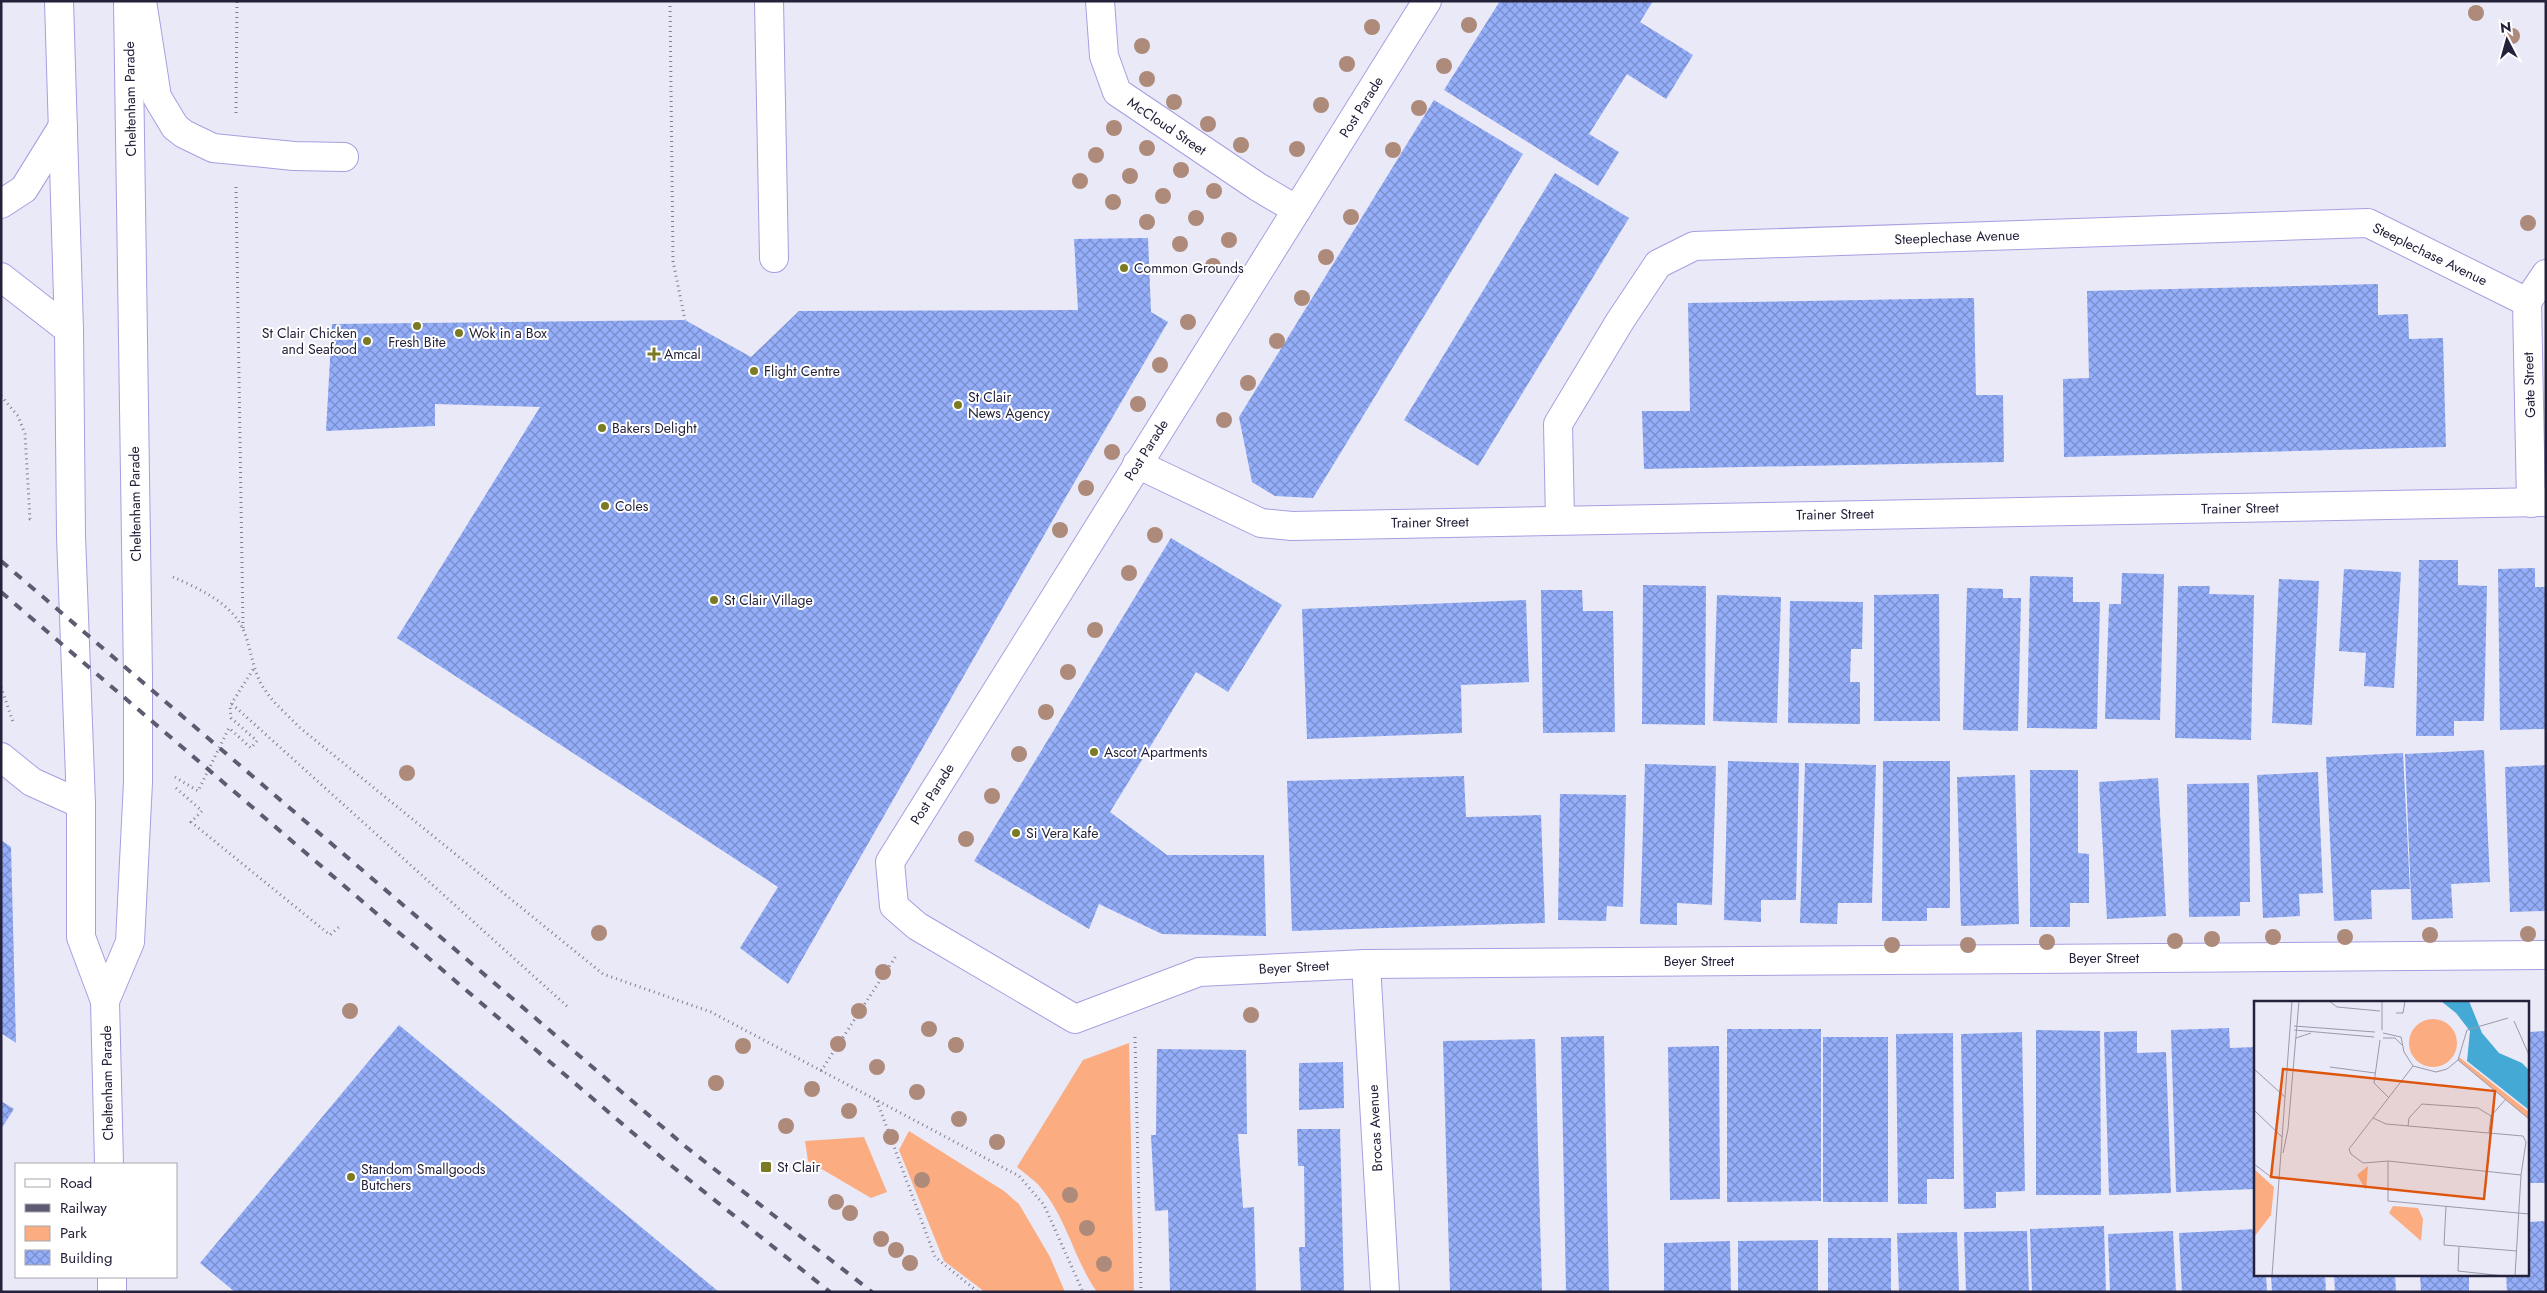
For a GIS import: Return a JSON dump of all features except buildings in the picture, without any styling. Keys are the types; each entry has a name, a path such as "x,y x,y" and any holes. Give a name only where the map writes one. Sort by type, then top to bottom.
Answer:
{"street":[{"name":"Cheltenham Parade","path":"59,1 69,330 71,536 81,804 81,937 105,1001 109,1163"},
{"name":"Cheltenham Parade","path":"105,1001 130,942 138,782 128,1"},
{"path":"142,1 156,97 175,127 184,134 212,148 294,156 344,157"},
{"path":"769,1 774,258"},
{"name":"McCloud Street","path":"1100,1 1104,56 1117,92 1258,187 1296,210"},
{"name":"Post Parade","path":"894,906 890,862 1427,1"},
{"path":"1,204 24,189 63,126"},
{"name":"Steeplechase Avenue","path":"1560,519 1558,424 1620,321 1658,264 1694,246 2368,223 2527,302"},
{"path":"2527,302 2546,274"},
{"path":"1,277 69,330"},
{"name":"Gate Street","path":"2527,302 2538,503"},
{"name":"Trainer Street","path":"1137,464 1261,523 1292,526 1560,519 2538,503"},
{"path":"1,757 32,782 81,804"},
{"name":"Beyer Street","path":"894,906 917,926 1075,1019 1199,972 1366,964 2546,955"},
{"name":"Brocas Avenue","path":"1366,964 1385,1292"},
{"path":"112,1278 112,1292"}],"path":[{"path":"237,1 235,150 242,628 254,668 265,690 299,727 603,974 711,1012 1019,1176 1044,1205 1083,1292"},
{"path":"670,1 673,261 685,320"},
{"path":"1,396 18,416 25,434 30,519 71,536"},
{"path":"136,561 211,596 230,612 242,628"},
{"path":"254,668 230,706 231,718 257,740 251,748 229,728 198,791 176,776 170,783 202,811 191,822 330,935 340,926"},
{"path":"1,687 16,731"},
{"path":"232,704 569,1008"},
{"path":"820,1071 896,956"},
{"path":"1135,1034 1141,1292"},
{"path":"877,1100 935,1257 978,1292"}],"green space":[{"path":"1129,1043 1134,1292 1097,1292 1082,1266 1050,1200 1036,1182 1017,1167 1083,1060"},
{"path":"909,1131 1004,1191 1019,1204 1050,1257 1065,1292 985,1292 944,1261 899,1150"},
{"path":"864,1137 887,1192 871,1198 808,1161 805,1141"}],"railway":[{"path":"1,561 686,1147 872,1292"},
{"path":"1,592 668,1163 830,1292"}],"place":[{"name":"Common Grounds","path":"1124,268"},
{"name":"Fresh Bite","path":"417,326"},
{"name":"Wok in a Box","path":"459,333"},
{"name":"St Clair Chicken and Seafood","path":"367,341"},
{"name":"Amcal","path":"654,354"},
{"name":"Flight Centre","path":"754,371"},
{"name":"St Clair News Agency","path":"958,405"},
{"name":"Bakers Delight","path":"602,428"},
{"name":"Coles","path":"605,506"},
{"name":"St Clair Village","path":"714,600"},
{"name":"Ascot Apartments","path":"1094,752"},
{"name":"Si Vera Kafe","path":"1016,833"},
{"name":"St Clair","path":"766,1167"},
{"name":"Standom Smallgoods Butchers","path":"351,1177"}]}
